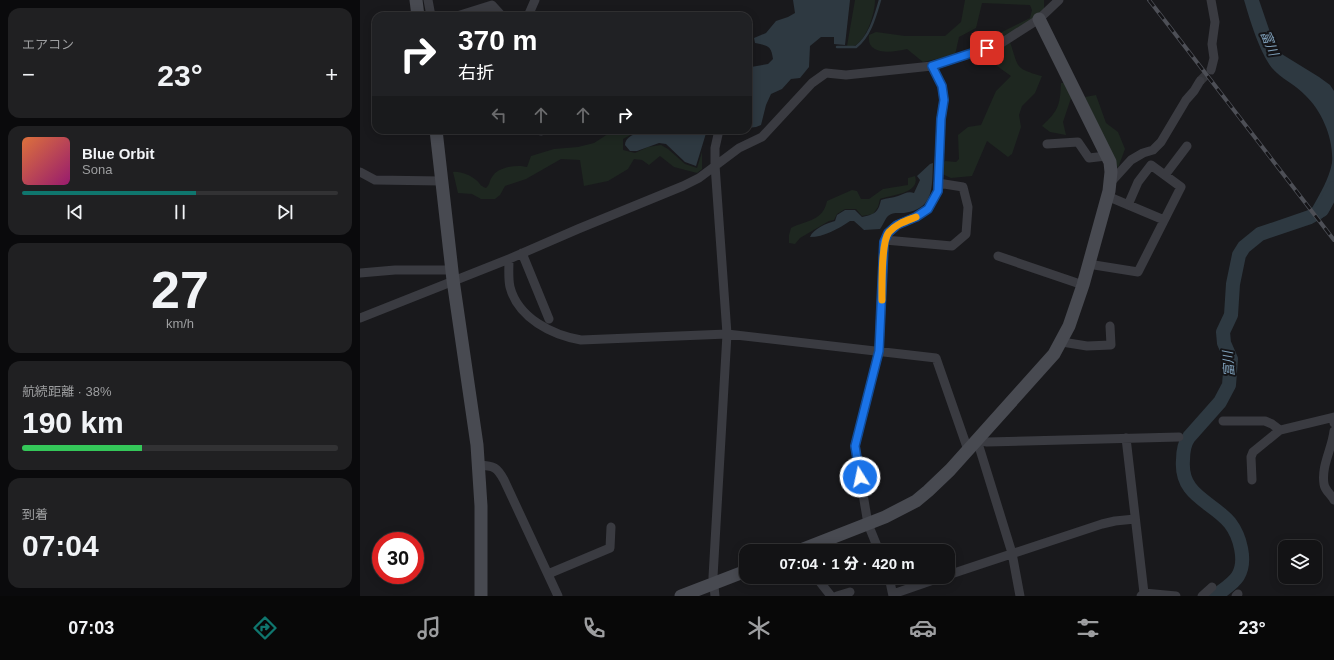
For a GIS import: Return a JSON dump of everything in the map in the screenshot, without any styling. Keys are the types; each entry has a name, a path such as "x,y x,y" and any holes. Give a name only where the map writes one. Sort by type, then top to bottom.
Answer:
{"street":[{"path":"416,0 418,12"},
{"path":"428,0 430,12"},
{"path":"530,12 535,0"},
{"path":"360,318 409,300 452,275 509,259 699,178 739,148 762,137 812,83 826,73 846,75 932,66 1000,44 1039,19 1059,0"},
{"path":"1210,70 1214,58 1212,44 1215,22 1212,0"},
{"path":"470,12 492,5 498,12"},
{"path":"816,544 885,517 916,501 938,482 1044,367 1062,342 1070,326 1083,285 1107,196 1111,172 1110,162 1039,19"},
{"path":"876,544 868,524 855,446 879,351 885,240 888,233 897,225 916,217 928,209 938,191 941,119 944,100 942,86 932,66"},
{"path":"1110,182 1131,160 1153,150 1161,142 1186,100 1200,81"},
{"path":"436,134 452,275 479,465 481,506 481,596"},
{"path":"715,590 713,577 727,334 715,165 715,148 718,134"},
{"path":"1047,144 1078,142 1089,158 1106,156"},
{"path":"1165,175 1187,146"},
{"path":"1088,264 1138,272 1181,187 1151,165 1138,182 1128,205"},
{"path":"360,172 375,180 441,181"},
{"path":"885,240 952,246 966,234 968,207 963,187 938,182"},
{"path":"1107,196 1164,220"},
{"path":"522,253 549,319"},
{"path":"998,256 1083,285"},
{"path":"509,259 510,286 521,310 529,317 564,337 581,340 727,334 936,358 968,450"},
{"path":"360,273 395,270 452,275"},
{"path":"1062,342 1087,346 1111,345 1110,326"},
{"path":"1252,480 1251,457 1253,452 1280,430 1334,417 1334,423"},
{"path":"1223,421 1265,421 1280,430"},
{"path":"1333,497 1324,484 1324,468 1333,442 1334,431"},
{"path":"977,440 987,442 1179,437"},
{"path":"1126,438 1142,595 1176,596"},
{"path":"977,440 1012,553 1020,596"},
{"path":"479,465 490,466 498,470 558,596"},
{"path":"955,573 1102,524 1135,519"},
{"path":"548,574 610,548 611,527"},
{"path":"681,596 715,590 739,575"},
{"path":"822,584 831,596"},
{"path":"891,584 893,595 923,584"},
{"path":"1202,596 1212,587"},
{"path":"837,596 850,592"}],"shaded area":[{"path":"855,0 875,0 875,6 869,27 865,34 856,45 851,47 847,46"},
{"path":"965,0 1044,0 1044,9 1005,37 990,42 996,35 1030,18 1032,10 1030,5 982,3 976,28 959,37 955,55 923,62 907,49 888,52 876,50 869,42 869,35 876,32 905,36 945,36 961,22"},
{"path":"1010,42 1019,66 1026,71 1042,76 1035,93 1022,106 1019,115 1021,127 1012,154 1008,157 987,141 972,176 951,178 942,174 942,165 945,161 956,162 959,159 958,135 968,127 981,125 996,91 1011,76 997,66 999,56 994,51 1001,49"},
{"path":"1061,83 1065,83 1071,98 1063,122 1066,135 1050,132 1042,126 1052,116 1058,107"},
{"path":"1096,95 1106,123 1118,132 1125,149 1118,168 1085,97"},
{"path":"608,134 632,134 623,139 623,150 635,153 648,147 661,145 668,149 685,164 697,168 702,152 702,169 697,173 674,167 660,156 649,165 642,160 634,159 628,169 608,181 584,186 580,160 561,159 526,179 505,186 500,195 495,199 481,199 472,194 458,193 453,172 468,175 486,188 491,178 498,171 513,166 527,167 531,156 554,149 578,147 594,143"},
{"path":"915,176 916,182 913,187 904,193 880,199 878,207 873,214 862,216 856,209 845,209 837,214 834,220 829,221 800,238 795,244 789,243 791,228 814,219 822,213 827,201 852,190 857,191 861,199 869,199 883,189 908,185 908,178"}],"water":[{"path":"793,0 850,0 845,45 834,44 834,37 821,37 810,46 809,67 800,78 791,79 782,89 771,94 766,105 761,125 752,128 752,67 768,64 773,59 770,49 766,46 755,43 754,38 766,33 776,21 795,13"},
{"path":"1244,0 1259,0 1273,41 1280,53 1319,77 1330,85 1334,91 1334,201 1329,211 1321,219 1312,208 1331,169 1331,144 1326,126 1317,109 1311,102 1301,91 1276,72 1267,61 1255,35"},
{"path":"635,134 706,134 696,166 685,162 666,144 659,143 637,151 630,151 625,145 625,142"},
{"path":"933,163 931,189 926,202 921,207 914,211 894,213 888,216 880,229 864,230 854,221 850,221 836,230 826,234 810,237 817,229 835,221 837,215 845,210 855,210 862,217 873,214 879,208 881,200 912,192 914,193 920,180 917,176"}],"waterway":[{"path":"837,47 856,47 861,43 871,26 880,0"},
{"name":"富川","path":"1215,596 1231,584 1238,576 1242,563 1241,549 1237,535 1230,523 1223,515 1199,497 1187,482 1183,472 1183,454 1187,440 1220,402 1229,385 1231,359 1224,343 1223,332 1231,315 1233,284 1239,255 1244,247 1260,234 1310,217 1322,210 1334,188"}],"tunnel":[{"path":"1200,81 1211,70"}],"railway":[{"path":"1149,0 1334,240"}],"slow traffic":[{"path":"882,300 884,242 888,233 897,225 916,217"}],"route":[{"path":"860,477 855,446 879,351 884,242 888,233 897,225 916,217 928,209 938,191 941,119 944,100 942,86 932,66 987,48"}]}
